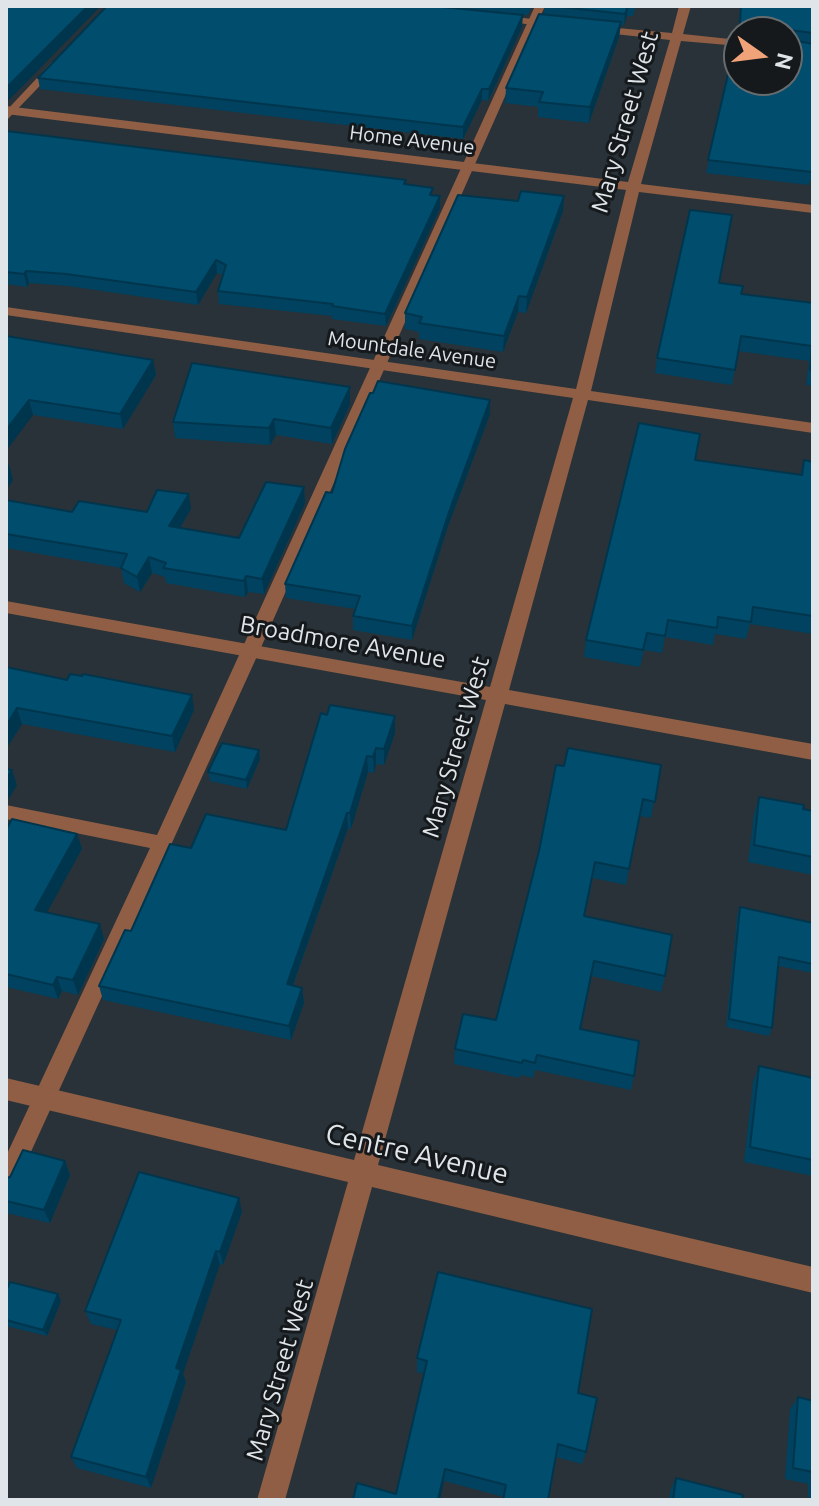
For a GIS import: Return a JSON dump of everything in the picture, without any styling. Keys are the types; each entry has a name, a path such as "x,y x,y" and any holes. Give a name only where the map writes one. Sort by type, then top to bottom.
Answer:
{"street":[{"name":"Mary Street West","path":"271,1500 582,395 633,188 685,6"},
{"path":"488,17 537,14 676,37 723,41"},
{"name":"Home Avenue","path":"8,113 813,209"},
{"name":"Mountdale Avenue","path":"6,311 813,428"},
{"name":"Broadmore Avenue","path":"6,607 813,752"},
{"name":"Centre Avenue","path":"6,1089 363,1171 813,1280"}],"lane":[{"path":"6,1181 251,652 537,14"},
{"path":"8,113 66,53"},
{"path":"6,812 161,843"}],"building":[{"path":"6,6 88,6 6,88"},
{"path":"107,6 432,6 523,15 489,89 482,89 463,127 38,78"},
{"path":"551,6 628,6 625,14"},
{"path":"741,6 813,6 813,33 803,32 803,16 740,16"},
{"path":"539,14 621,22 590,107 539,102 543,92 506,88"},
{"path":"803,42 813,44 812,172 708,160 723,96 803,96"},
{"path":"6,131 406,180 404,184 433,188 430,195 440,196 385,314 333,304 218,291 226,265 216,260 196,292 66,274 6,272"},
{"path":"521,191 564,196 527,297 519,296 504,336 419,323 422,317 405,313 458,195 518,201"},
{"path":"690,210 732,215 719,283 743,286 741,294 813,303 813,371 810,370 812,346 741,336 735,370 657,358"},
{"path":"6,336 153,360 120,414 29,400 6,430"},
{"path":"192,363 350,387 331,428 274,419 269,428 173,422"},
{"path":"378,381 490,400 412,626 353,616 360,596 285,584 326,492 332,493 345,449"},
{"path":"639,423 700,434 695,460 802,475 804,460 813,462 813,616 753,607 751,622 718,617 717,628 668,620 665,636 647,633 643,650 586,640"},
{"path":"266,482 304,487 262,579 246,576 244,581 163,568 166,563 149,557 137,577 121,568 127,554 6,534 6,500 72,512 79,501 147,512 157,490 189,494 169,526 239,538"},
{"path":"6,667 67,680 70,674 83,674 192,695 172,736 17,708 6,726"},
{"path":"330,705 395,716 384,749 376,748 373,757 367,756 350,813 347,813 287,984 302,988 289,1026 99,986 125,930 131,931 170,844 191,848 206,814 286,830 321,713 327,715"},
{"path":"222,743 259,750 246,780 208,772"},
{"path":"568,748 661,765 655,802 643,799 629,869 595,862 584,916 672,935 665,976 594,961 580,1029 639,1041 634,1076 537,1055 535,1063 523,1060 522,1063 455,1049 463,1014 496,1020 539,851 556,765 564,766"},
{"path":"759,797 804,805 803,809 813,811 813,857 754,845"},
{"path":"12,819 77,834 35,910 100,924 73,980 57,977 53,985 6,974 6,830"},
{"path":"740,907 813,923 813,964 779,957 772,1028 729,1019"},
{"path":"759,1066 813,1078 813,1160 750,1147"},
{"path":"23,1150 65,1161 44,1210 6,1201 6,1178 10,1177"},
{"path":"139,1172 239,1198 220,1252 216,1251 176,1368 181,1370 146,1477 71,1457 121,1320 85,1311"},
{"path":"438,1272 592,1309 578,1393 597,1398 586,1452 558,1444 548,1500 503,1500 506,1485 445,1469 438,1500 353,1500 357,1483 396,1494 427,1361 417,1358"},
{"path":"10,1282 58,1294 43,1330 6,1320 6,1291"},
{"path":"798,1397 813,1401 813,1472 793,1468"},
{"path":"676,1478 743,1495 742,1500 673,1500"}]}
